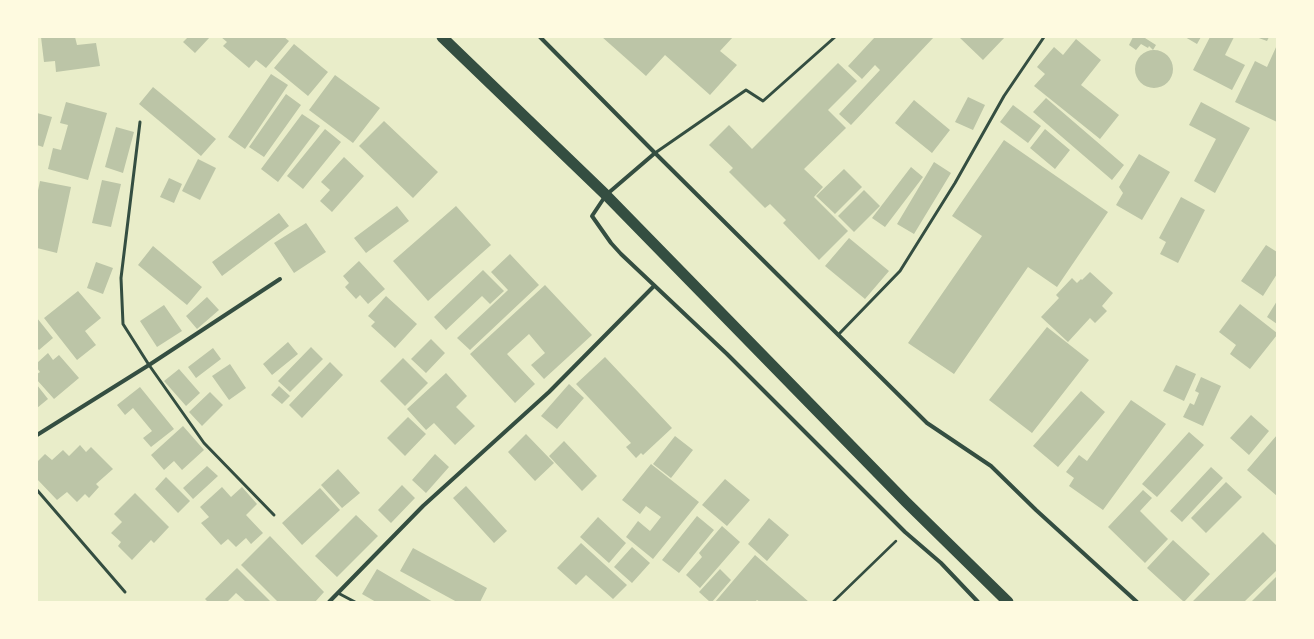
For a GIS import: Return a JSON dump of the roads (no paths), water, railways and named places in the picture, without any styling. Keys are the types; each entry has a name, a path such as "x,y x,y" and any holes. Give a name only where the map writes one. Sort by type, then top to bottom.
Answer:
{"highway":[{"path":"442,37 606,195 906,502 1008,602"}],"street":[{"path":"540,37 927,423 991,466 1036,510 1137,602"},
{"path":"655,153 606,195 592,216 611,243 823,448 905,532 941,563 978,602"},
{"path":"37,435 149,365 280,279"},
{"path":"329,602 423,506 489,448 549,392 654,286"}],"lane":[{"path":"655,153 746,90 763,101 835,37"},
{"path":"838,335 900,271 955,183 1004,96 1044,37"},
{"path":"140,122 121,278 123,324 149,365 204,443 274,515"},
{"path":"37,490 125,592"},
{"path":"338,593 355,602"}]}
